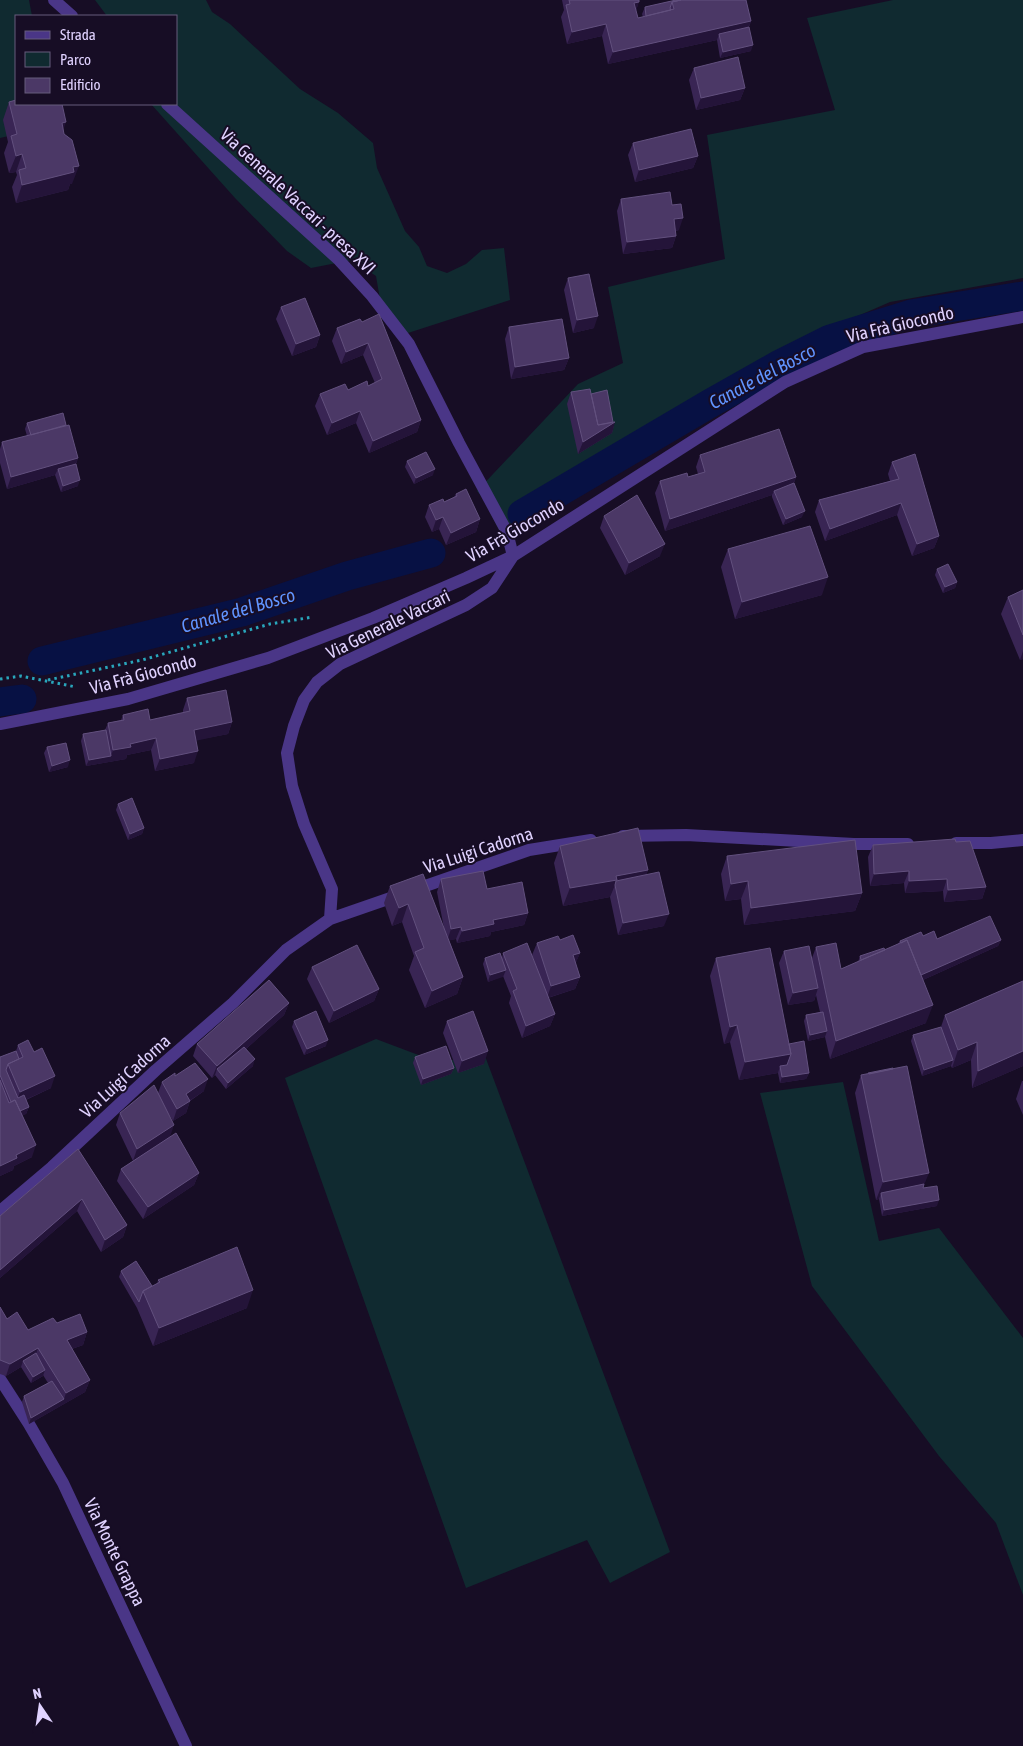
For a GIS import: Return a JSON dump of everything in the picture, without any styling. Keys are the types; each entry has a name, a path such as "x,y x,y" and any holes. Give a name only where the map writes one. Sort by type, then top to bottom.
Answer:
{"street":[{"path":"54,0 71,15"},
{"name":"Via Generale Vaccari - presa XVI","path":"169,105 338,259 372,296 409,344 507,532 513,556"},
{"name":"Via Frà Giocondo","path":"0,724 128,699 268,658 373,618 513,556 785,382 832,359 863,347 1023,317"},
{"name":"Via Generale Vaccari","path":"330,919 332,889 304,824 292,786 287,753 294,726 304,700 317,682 340,664 466,605 492,588 513,556"},
{"name":"Via Luigi Cadorna","path":"0,1211 52,1167 156,1070 232,1003 286,950 330,919 529,850 610,837 686,834 854,844 922,844"},
{"path":"942,844 1023,840"},
{"name":"Via Monte Grappa","path":"0,1379 63,1483 186,1746"}],"path":[{"path":"48,680 142,660 270,624 315,617"},
{"path":"0,679 21,676 83,688"}],"green space":[{"path":"0,0 29,0 32,15 15,15 16,105 13,135 0,138"},
{"path":"95,0 206,0 212,12 230,24 300,89 338,113 373,143 377,168 405,231 419,247 427,266 447,273 466,264 482,250 504,248 510,300 408,333 383,317 376,276 352,260 311,268 287,251 235,198 152,105 178,105 178,15 106,15"},
{"path":"893,0 1023,0 1023,278 890,302 814,335 749,371 503,538 483,498 477,491 578,384 623,363 608,287 725,259 707,135 835,110 807,18"},
{"path":"376,1039 437,1062 485,1056 670,1552 610,1583 587,1540 466,1588 285,1078"},
{"path":"843,1082 879,1241 939,1228 1023,1338 1023,1595 996,1523 939,1456 812,1286 760,1093"}],"building":[{"path":"569,0 639,0 639,2 634,3 638,18 674,9 672,2 681,0 746,0 751,21 613,52 606,24 572,32 566,5 570,4"},
{"path":"681,0 672,2 671,10 646,16 645,7"},
{"path":"749,27 753,45 723,52 719,34"},
{"path":"738,57 745,88 701,98 694,68"},
{"path":"15,100 15,105 62,105 66,122 62,123 64,134 72,140 79,166 73,167 74,172 22,185 19,170 26,168 22,154 16,156 11,136 17,134 9,102"},
{"path":"691,129 698,156 639,170 633,143"},
{"path":"670,192 672,205 681,204 683,218 674,219 676,236 627,242 621,199"},
{"path":"589,274 598,316 577,320 568,278"},
{"path":"305,298 320,335 296,344 281,307"},
{"path":"379,314 421,420 373,441 360,411 332,423 320,394 345,384 348,390 367,381 368,386 382,379 368,343 346,352 337,328 360,319 362,322"},
{"path":"562,319 569,358 515,367 509,327"},
{"path":"590,389 598,425 615,422 583,442 571,392"},
{"path":"607,390 613,422 598,425 591,394"},
{"path":"63,413 66,425 31,435 27,423"},
{"path":"69,425 78,458 11,477 2,442"},
{"path":"779,429 796,477 670,519 660,481 687,473 688,477 705,472 700,455"},
{"path":"426,452 435,469 416,478 407,461"},
{"path":"915,454 939,536 917,544 901,503 830,529 819,500 899,479 892,462"},
{"path":"76,464 80,480 63,486 58,469"},
{"path":"794,483 805,511 786,519 774,491"},
{"path":"466,489 480,519 451,533 443,517 436,520 429,505 443,499 444,502"},
{"path":"637,495 665,544 629,563 604,516"},
{"path":"810,526 828,577 742,602 728,549"},
{"path":"948,564 957,582 945,587 937,569"},
{"path":"1023,590 1023,635 1008,597"},
{"path":"226,690 232,722 194,730 198,751 160,759 156,738 130,744 131,747 113,750 108,723 124,720 123,715 148,709 150,720 190,711 187,698"},
{"path":"106,730 111,756 89,760 83,734"},
{"path":"66,743 70,760 52,766 47,747"},
{"path":"132,798 144,828 130,834 118,804"},
{"path":"638,828 648,870 616,876 617,880 570,888 560,846"},
{"path":"955,839 956,842 970,841 986,887 948,890 947,879 909,881 909,871 874,874 873,845"},
{"path":"855,840 862,893 751,908 748,881 731,884 727,856"},
{"path":"483,871 487,889 522,882 528,913 493,920 494,924 462,931 461,927 451,929 441,879"},
{"path":"659,872 669,914 623,923 615,885 616,881"},
{"path":"423,874 463,977 432,991 415,952 424,948 408,904 399,908 390,886"},
{"path":"990,916 1001,940 921,975 907,940 901,943 900,941 921,932 923,936 934,931 937,939"},
{"path":"573,935 580,953 573,955 580,977 551,986 537,943 558,936 560,940"},
{"path":"907,940 933,1005 836,1041 816,947 836,943 841,969"},
{"path":"527,943 555,1014 526,1026 513,991 517,989 503,953"},
{"path":"357,945 379,989 334,1011 312,967"},
{"path":"809,946 818,988 793,993 784,951"},
{"path":"770,948 791,1054 745,1062 737,1025 730,1027 716,958"},
{"path":"884,948 885,950 861,960 860,956"},
{"path":"500,953 506,970 490,975 485,958"},
{"path":"269,980 289,1003 217,1066 197,1044"},
{"path":"1023,981 1023,1051 978,1071 977,1042 958,1050 945,1015"},
{"path":"316,1011 328,1040 307,1049 294,1021"},
{"path":"473,1011 488,1051 462,1061 447,1021"},
{"path":"823,1012 827,1031 810,1035 806,1015"},
{"path":"941,1027 953,1060 924,1070 913,1035"},
{"path":"28,1040 34,1052 42,1048 55,1076 20,1092 8,1064 23,1057 18,1045"},
{"path":"804,1041 809,1073 782,1077 780,1066 787,1065 791,1054 789,1044"},
{"path":"446,1046 454,1068 423,1079 415,1057"},
{"path":"244,1047 255,1059 228,1083 217,1069"},
{"path":"16,1051 19,1059 8,1064 6,1070 18,1098 24,1095 29,1107 20,1111 15,1100 11,1102 0,1075 0,1057"},
{"path":"195,1063 208,1079 186,1094 190,1101 177,1109 162,1082"},
{"path":"907,1066 929,1173 883,1182 861,1075"},
{"path":"893,1068 869,1074 868,1073"},
{"path":"0,1080 9,1103 15,1100 36,1145 16,1155 17,1158 0,1166"},
{"path":"154,1085 174,1125 137,1149 120,1113"},
{"path":"176,1133 199,1173 148,1207 121,1169"},
{"path":"78,1149 127,1225 105,1240 82,1199 0,1270 0,1216"},
{"path":"924,1184 923,1188 937,1186 939,1200 884,1210 881,1193"},
{"path":"237,1247 253,1290 159,1328 143,1291 160,1282 158,1280"},
{"path":"136,1261 152,1286 143,1291 139,1302 121,1271"},
{"path":"0,1307 7,1319 17,1312 28,1330 53,1318 57,1323 80,1314 87,1332 67,1340 90,1380 66,1393 38,1348 10,1364 0,1360"},
{"path":"36,1353 45,1370 33,1377 23,1361"},
{"path":"52,1381 64,1399 31,1418 24,1396"}],"waterway":[{"name":"Canale del Bosco","path":"522,514 709,404 780,364 830,339 911,314 1023,296"},
{"name":"Canale del Bosco","path":"42,661 242,612 347,576 431,553"},
{"name":"Canale del Bosco","path":"0,702 22,699"}]}
